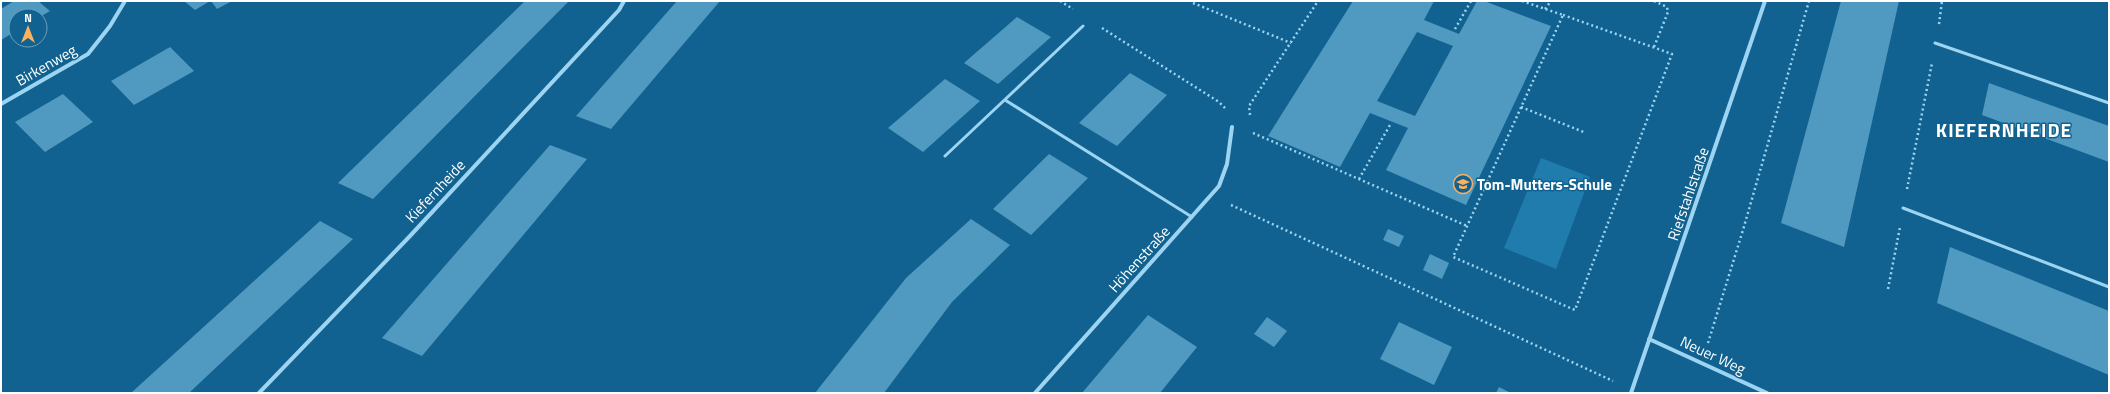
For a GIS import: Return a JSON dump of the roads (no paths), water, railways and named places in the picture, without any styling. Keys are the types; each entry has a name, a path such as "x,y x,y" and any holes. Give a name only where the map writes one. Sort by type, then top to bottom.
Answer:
{"street":[{"name":"Birkenweg","path":"1,104 88,54 110,26 125,1"},
{"name":"Kiefernheide","path":"259,393 410,236 619,10 624,1"},
{"name":"Riefstahlstraße","path":"1631,391 1695,210 1765,1"},
{"name":"Höhenstraße","path":"1035,393 1212,194 1224,176 1232,127"},
{"name":"Neuer Weg","path":"1650,339 1767,393"}],"lane":[{"path":"944,156 1083,26"},
{"path":"1935,42 2109,103"},
{"path":"1005,100 1192,217"},
{"path":"1903,208 2109,287"}],"place":[{"name":"Tom-Mutters-Schule","path":"1463,184"}],"district":[{"name":"KIEFERNHEIDE","path":"2004,129"}]}
